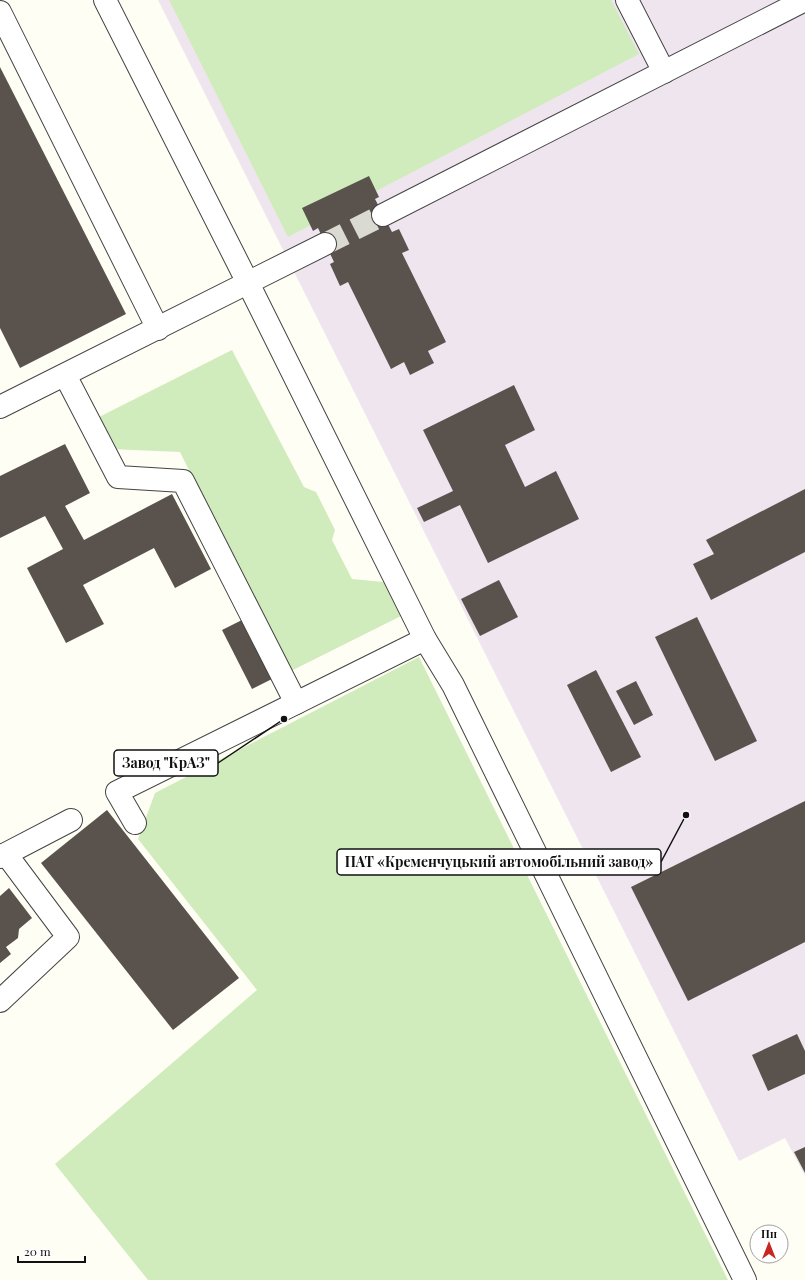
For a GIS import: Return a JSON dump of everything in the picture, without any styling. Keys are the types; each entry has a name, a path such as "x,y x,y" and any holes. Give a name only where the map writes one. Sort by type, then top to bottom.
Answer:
{"street":[{"path":"106,0 425,638 453,685 745,1280"},
{"path":"627,0 664,72"},
{"path":"383,215 805,0"},
{"path":"0,12 158,328"},
{"path":"0,407 325,244"},
{"path":"65,375 118,477 183,482 296,702"},
{"path":"135,823 117,792 425,638"},
{"path":"0,1000 68,937 3,855 71,820"}],"shaded area":[{"path":"158,0 805,0 805,1176 785,1138 739,1161"}],"green space":[{"path":"169,0 611,0 639,54 288,237"},
{"path":"232,350 304,487 316,492 335,530 332,540 352,579 384,582 401,616 289,672 180,452 110,449 95,419"},
{"path":"419,657 728,1280 148,1280 55,1164 257,990 138,839 155,793"}],"building":[{"path":"0,67 126,314 20,368 0,328"},
{"path":"369,176 379,197 375,199 392,232 399,229 409,250 402,253 446,342 428,351 434,363 410,375 404,362 391,369 348,282 340,286 330,264 334,262 318,228 313,231 302,208"},
{"path":"514,385 535,430 505,445 525,487 556,471 579,519 488,563 460,505 424,522 417,508 453,491 423,430"},
{"path":"65,444 90,493 65,506 84,540 172,494 211,569 175,588 154,548 83,585 104,624 66,643 27,568 63,549 45,516 0,538 0,476"},
{"path":"805,489 805,552 711,600 693,564 714,554 706,540"},
{"path":"499,580 518,617 480,636 461,599"},
{"path":"697,617 757,741 715,761 655,637"},
{"path":"242,620 272,679 252,689 222,630"},
{"path":"596,670 641,757 611,772 567,685"},
{"path":"636,681 653,715 634,725 616,691"},
{"path":"805,801 805,942 688,1001 631,887"},
{"path":"107,810 239,978 173,1030 41,863"},
{"path":"9,888 32,918 19,929 18,938 6,947 11,954 0,963 0,896"},
{"path":"797,1034 805,1051 805,1074 768,1091 752,1055"},
{"path":"805,1147 805,1173 794,1152"}],"tunnel":[{"path":"325,244 383,215"}],"place":[{"name":"Завод \"КрАЗ\"","path":"284,719"},
{"name":"ПАТ «Кременчуцький автомобiльний завод»","path":"686,815"}]}
